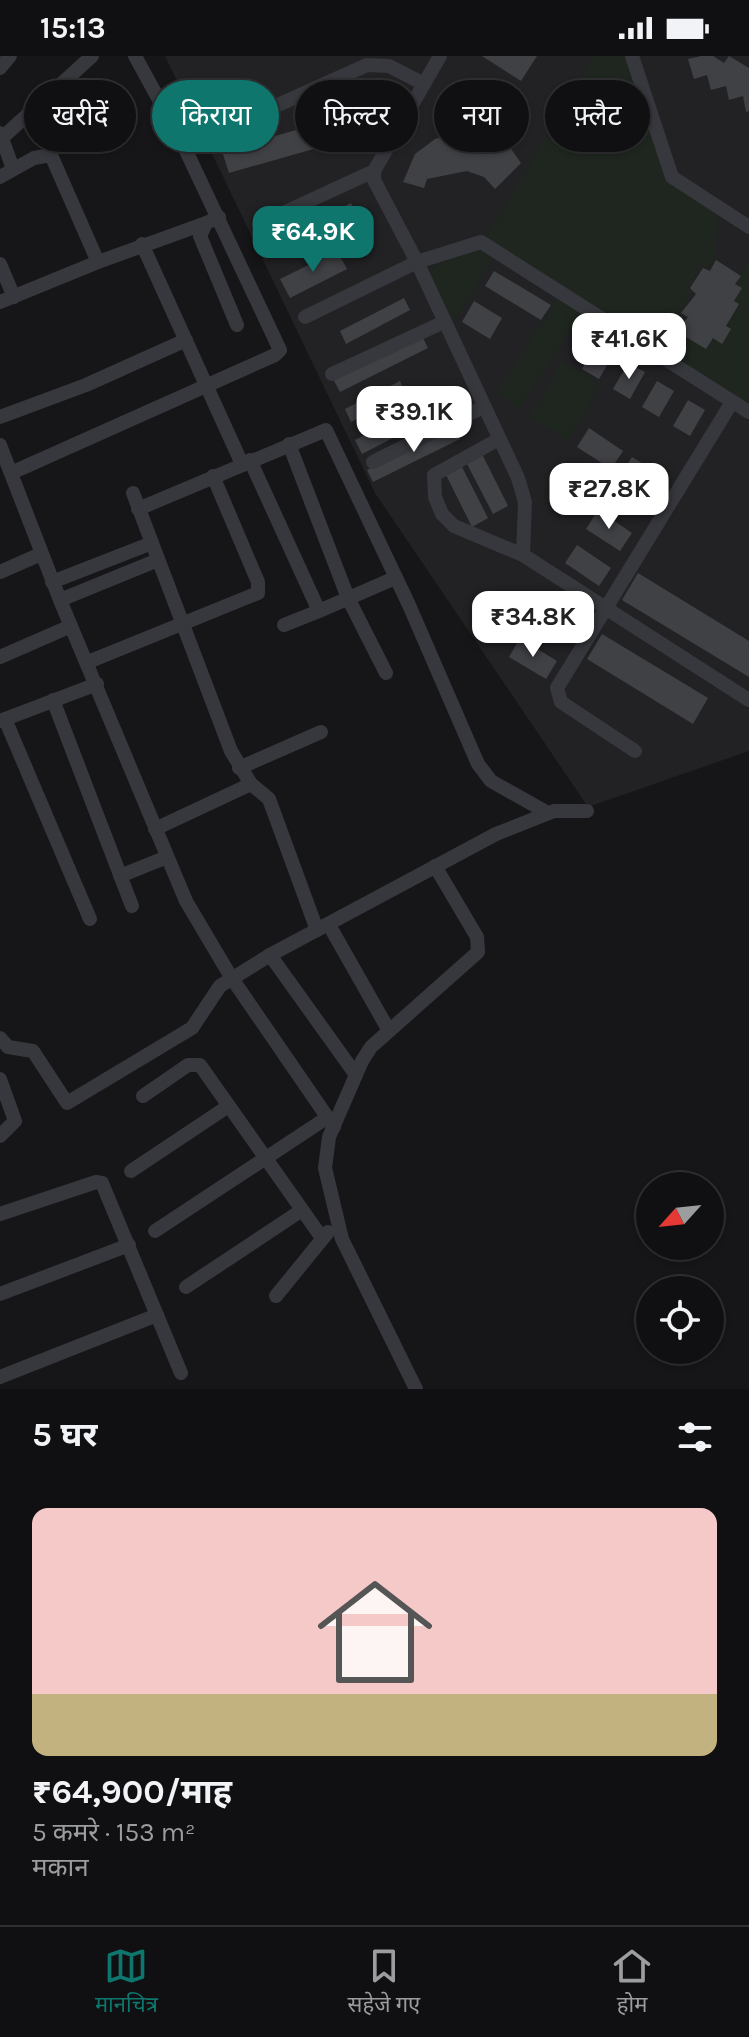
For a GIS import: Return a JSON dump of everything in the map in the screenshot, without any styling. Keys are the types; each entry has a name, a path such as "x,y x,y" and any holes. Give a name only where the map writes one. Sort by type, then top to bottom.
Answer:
{"street":[{"path":"0,68 10,56"},
{"path":"92,56 1,136 6,173 51,155 98,262"},
{"path":"11,473 275,355 280,350 212,220 135,56"},
{"path":"259,224 374,171 440,56"},
{"path":"632,56 672,177 749,227"},
{"path":"279,105 367,65 389,66 424,84"},
{"path":"374,171 377,190 417,262 523,491 523,555"},
{"path":"0,264 7,300 142,244 212,220"},
{"path":"212,220 200,236 204,253 237,325"},
{"path":"305,317 417,262 481,242 749,412"},
{"path":"142,244 206,385 319,611"},
{"path":"332,374 444,322"},
{"path":"0,417 86,385 186,340"},
{"path":"635,751 557,696 557,688 732,402"},
{"path":"373,462 483,407"},
{"path":"138,509 326,430 483,772 491,781 548,813"},
{"path":"499,439 438,471 432,487 448,522 523,555 749,700"},
{"path":"289,444 348,598 386,673"},
{"path":"0,445 52,582 186,901 231,977 331,1122"},
{"path":"88,662 253,596 259,588 213,476"},
{"path":"133,493 239,768 251,784 269,799 323,928 388,1029"},
{"path":"52,582 152,543"},
{"path":"0,572 41,554"},
{"path":"60,600 158,560"},
{"path":"284,625 395,578"},
{"path":"0,657 71,626"},
{"path":"90,919 2,720 97,684"},
{"path":"53,700 132,906"},
{"path":"239,768 321,732"},
{"path":"155,829 251,784"},
{"path":"0,1038 8,1047 33,1051 67,1103 192,1028 202,1017 212,997 231,977 270,955 496,834 561,809 587,811"},
{"path":"120,876 167,857"},
{"path":"416,1389 373,1306 337,1223 324,1155 331,1122 362,1061 388,1029 465,964 480,946 435,866"},
{"path":"270,955 356,1075"},
{"path":"143,1096 196,1063 322,1238"},
{"path":"0,1079 15,1121 0,1136"},
{"path":"131,1171 227,1107"},
{"path":"155,1231 264,1159 331,1122"},
{"path":"0,1214 96,1182 102,1183 181,1373"},
{"path":"186,1287 302,1210"},
{"path":"276,1296 337,1223"},
{"path":"0,1294 129,1245"},
{"path":"0,1377 157,1315"}],"shaded area":[{"path":"165,56 749,56 749,751 588,807 375,493 211,152 279,152 279,80 177,80"},
{"path":"594,56 626,56 634,80 580,80"},
{"path":"650,132 665,179 718,213 715,258 708,269 701,266 687,288 692,292 678,314 684,318 680,330 724,326 732,286 749,261 749,410 485,240 545,139 545,152 650,152"},
{"path":"476,247 494,258 453,322 428,270"},
{"path":"558,298 582,314 519,409 495,393"},
{"path":"563,361 601,385 567,441 529,418"}],"building":[{"path":"482,56 537,56 519,80"},
{"path":"713,56 724,63 729,56 749,68 749,111 746,112 743,96 729,100 726,86 711,90 707,75 694,79 688,59"},
{"path":"295,130 295,152 303,152 229,173 222,152 279,152 279,135"},
{"path":"434,140 434,152 513,152 521,163 495,189 484,177 467,171 427,179 424,188 403,182 418,152"},
{"path":"351,203 358,218 302,247 295,232"},
{"path":"337,251 347,269 290,298 280,279"},
{"path":"716,260 741,276 735,284 742,288 734,301 739,304 726,326 731,329 722,344 713,338 706,349 676,331 688,317 681,313 696,294 690,288 703,268 710,271"},
{"path":"494,271 551,305 541,320 485,286"},
{"path":"404,298 410,310 346,344 340,331"},
{"path":"474,301 502,318 490,339 462,322"},
{"path":"421,334 428,348 340,392 333,379"},
{"path":"597,343 614,353 599,379 582,369"},
{"path":"628,363 645,372 630,399 613,389"},
{"path":"400,381 406,394 351,422 345,409"},
{"path":"657,381 674,391 659,417 642,407"},
{"path":"444,395 451,408 362,454 355,440"},
{"path":"688,400 705,410 690,436 673,426"},
{"path":"454,427 460,439 373,482 367,470"},
{"path":"589,428 623,451 611,469 577,447"},
{"path":"482,454 508,506 493,514 466,462"},
{"path":"632,457 667,479 655,498 620,475"},
{"path":"462,467 488,518 472,527 446,475"},
{"path":"598,510 632,533 620,551 586,529"},
{"path":"577,545 611,568 599,586 565,563"},
{"path":"638,573 749,641 749,677 622,600"},
{"path":"485,592 521,612 511,629 476,609"},
{"path":"602,634 708,698 693,724 587,659"},
{"path":"520,638 557,661 546,679 509,657"}]}
